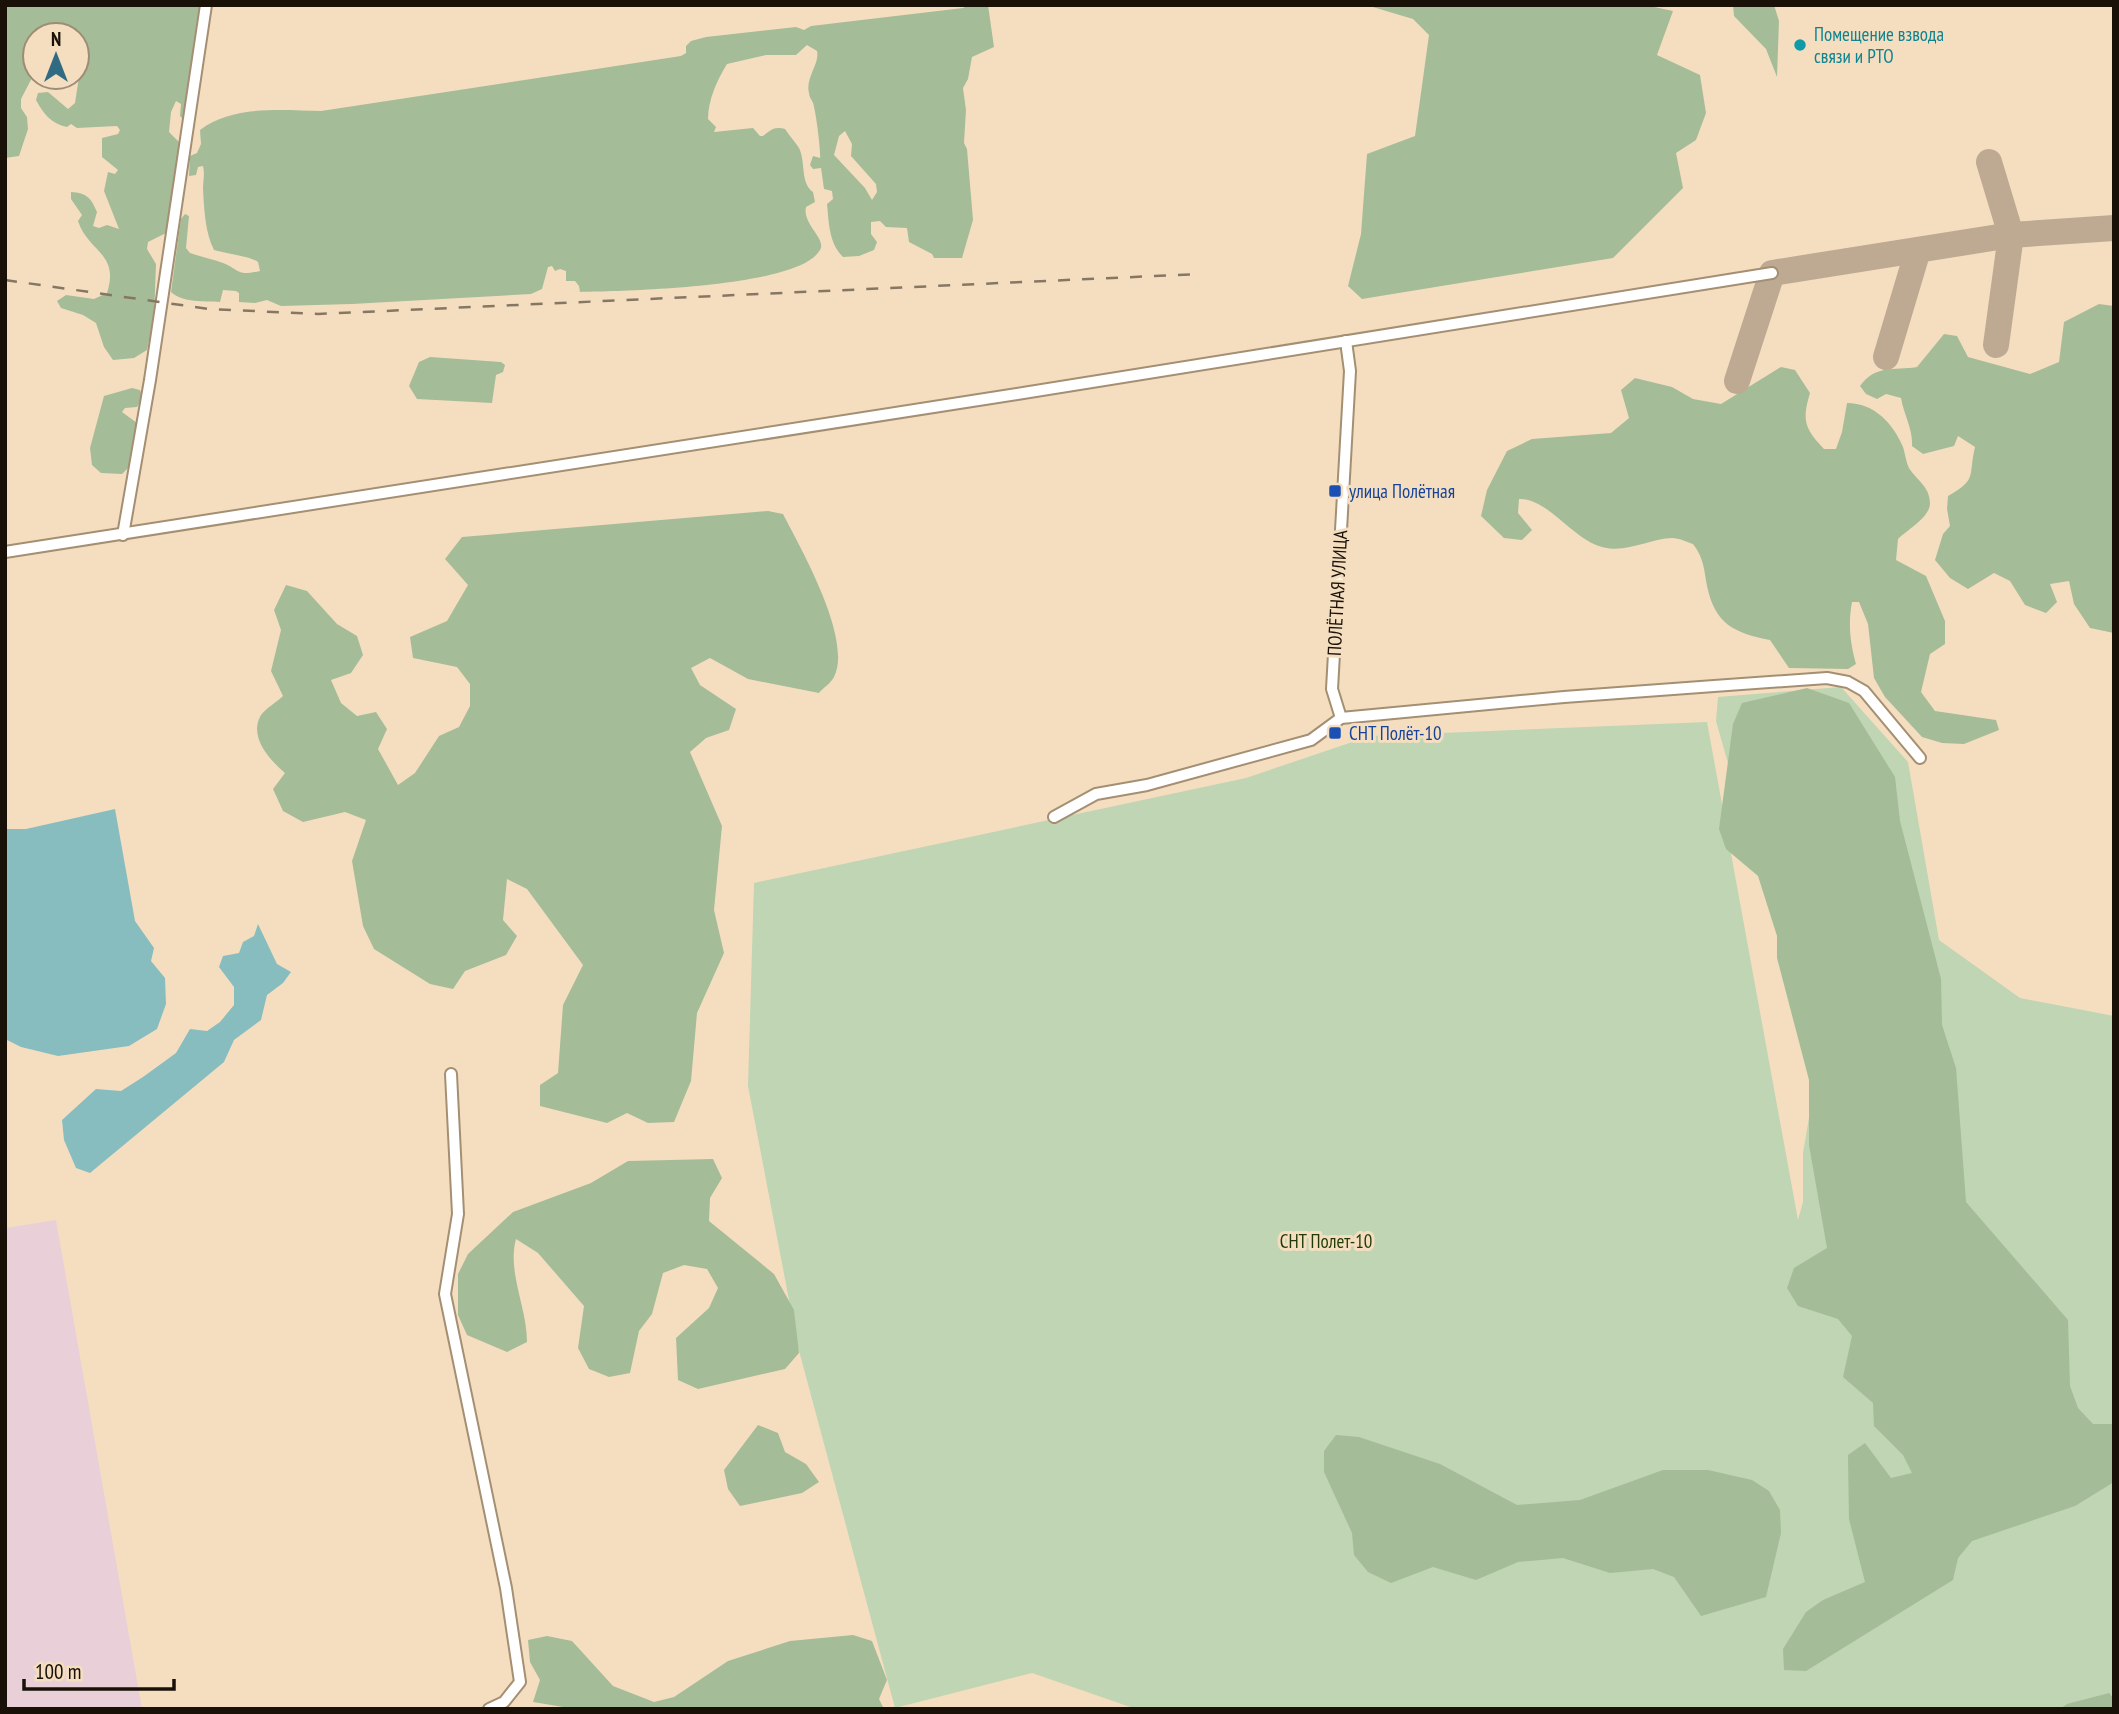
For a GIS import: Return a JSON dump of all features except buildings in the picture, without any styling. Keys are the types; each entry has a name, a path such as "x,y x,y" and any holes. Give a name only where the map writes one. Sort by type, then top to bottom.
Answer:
{"street":[{"path":"123,534 150,380 206,5"},
{"path":"5,552 1772,273"},
{"name":"ПОЛЁТНАЯ УЛИЦА","path":"1341,718 1332,689 1350,371 1346,341"},
{"path":"1054,817 1096,794 1147,785 1311,740 1341,718 1564,697 1827,678 1848,682 1864,691 1920,758"},
{"path":"451,1074 458,1214 445,1294 506,1588 520,1682 504,1702 489,1709"}],"shaded area":[{"path":"56,1220 142,1709 5,1709 5,1228"}],"green space":[{"path":"5,5 202,5 186,117 183,119 180,116 181,104 176,101 171,112 169,132 183,146 168,232 148,242 147,249 156,264 154,318 147,350 134,358 113,360 104,347 96,323 83,315 61,308 57,301 66,295 94,299 107,293 110,280 106,261 78,221 82,215 71,199 71,192 85,195 93,203 97,212 93,226 99,228 107,225 119,229 104,191 108,172 115,174 118,170 102,157 102,138 118,134 120,130 117,126 77,128 71,124 67,127 52,121 36,100 38,93 48,92 68,109 75,103 77,91 91,91 91,21 21,21 21,91 25,91 21,99 21,108 27,117 28,129 19,156 5,158"},
{"path":"968,5 988,5 994,47 972,57 968,79 963,88 966,110 964,143 967,149 973,220 962,258 934,258 932,254 909,242 907,228 886,227 880,221 871,222 871,234 877,242 874,250 859,256 843,257 838,252 830,233 828,219 827,204 833,199 832,191 824,189 821,168 813,169 810,165 813,156 820,158 820,154 816,114 808,87 817,51 807,45 796,55 766,55 727,64 714,90 708,119 716,127 714,132 753,128 763,136 775,128 785,129 799,148 806,183 813,192 815,202 806,207 807,219 821,246 805,263 746,280 708,285 580,292 575,281 566,281 566,271 555,271 552,266 548,267 542,289 531,294 352,304 281,306 267,300 255,303 239,302 239,293 223,290 220,302 201,301 181,298 171,292 181,219 185,214 189,216 186,248 190,253 223,263 243,273 260,271 258,262 254,260 214,250 206,220 203,166 198,167 196,175 189,176 190,156 197,153 201,144 200,130 227,116 258,111 321,111 681,56 686,53 686,46 691,41 706,37 796,27 804,30 811,26 963,8","holes":["845,131 852,144 851,156 876,184 877,192 872,200 865,188 834,155 839,136"]},
{"path":"1366,5 1645,5 1673,11 1657,55 1700,75 1706,113 1696,140 1676,153 1683,188 1613,258 1362,299 1348,286 1361,234 1367,154 1415,136 1429,35 1413,19"},
{"path":"1733,5 1774,5 1779,21 1777,77 1766,49 1734,16"},
{"path":"2099,304 2114,306 2114,633 2090,628 2074,604 2069,581 2050,584 2057,602 2046,613 2025,605 2010,581 1994,573 1968,589 1950,578 1935,560 1943,534 1950,526 1948,496 1968,481 1975,447 1958,436 1954,446 1923,454 1912,446 1901,398 1886,394 1877,399 1866,394 1860,386 1879,371 1917,367 1944,334 1957,336 1968,357 2030,374 2059,362 2064,322"},
{"path":"430,357 501,362 505,365 503,372 496,375 492,403 417,399 409,386 419,362"},
{"path":"1781,367 1795,370 1810,393 1806,423 1824,449 1836,449 1847,403 1866,406 1874,411 1888,423 1899,438 1909,468 1925,488 1930,504 1922,519 1898,539 1896,560 1926,576 1945,621 1945,644 1930,654 1921,692 1935,711 1996,720 1999,730 1964,744 1942,743 1922,737 1885,697 1874,678 1868,624 1859,602 1852,602 1850,618 1856,664 1848,669 1789,668 1770,640 1736,630 1721,618 1711,599 1701,559 1693,544 1672,538 1620,549 1602,547 1580,536 1530,500 1519,499 1518,513 1532,530 1522,540 1504,538 1481,516 1487,490 1507,451 1532,439 1611,433 1629,418 1621,390 1635,378 1672,387 1693,399 1721,404"},
{"path":"132,388 140,390 143,399 137,407 125,408 122,412 137,423 129,467 122,474 101,473 92,465 90,448 104,396"},
{"path":"768,511 783,514 812,571 831,618 837,640 838,661 834,677 819,693 748,679 710,658 691,668 700,685 736,709 729,730 706,738 690,752 722,826 714,910 724,953 697,1013 691,1081 674,1122 648,1123 627,1113 607,1123 540,1106 540,1085 558,1073 563,1005 583,965 527,889 507,879 503,920 517,936 506,955 465,971 453,989 430,984 374,949 363,926 352,861 366,820 345,812 303,822 283,811 273,789 285,773 267,755 257,732 261,715 283,696 271,671 281,630 274,610 286,585 307,591 337,624 357,636 363,655 351,673 331,680 341,703 357,716 376,712 387,729 378,749 398,785 415,773 439,736 459,727 470,706 470,684 457,667 413,658 410,637 447,621 468,585 445,559 462,537"},
{"name":"СНТ Полет-10","path":"1841,687 1908,762 1939,940 2020,998 2114,1016 2114,1709 1136,1709 1032,1673 895,1708 798,1347 748,1086 754,883 1246,778 1370,736 1707,722 1798,1220 1803,1202 1803,1153 1815,1082 1792,948 1746,827 1716,721 1718,697"},
{"path":"1807,688 1849,703 1895,777 1900,821 1941,979 1942,1025 1956,1068 1966,1202 2068,1320 2070,1386 2078,1408 2093,1424 2114,1424 2114,1482 2075,1506 1972,1541 1958,1558 1953,1580 1806,1671 1784,1670 1783,1649 1806,1612 1823,1600 1865,1582 1849,1519 1848,1455 1865,1443 1891,1478 1912,1473 1903,1455 1874,1426 1873,1403 1843,1377 1852,1336 1838,1319 1798,1306 1787,1288 1794,1268 1827,1248 1809,1145 1809,1080 1777,958 1777,936 1758,876 1726,849 1719,829 1733,724 1742,703"},
{"path":"713,1159 722,1178 710,1198 709,1221 774,1274 794,1310 799,1353 785,1369 698,1389 678,1380 676,1338 709,1308 718,1288 707,1269 684,1265 663,1273 652,1314 639,1331 630,1373 609,1377 589,1369 578,1348 584,1306 538,1253 516,1239 514,1264 527,1342 507,1352 467,1335 458,1315 458,1274 468,1254 513,1212 591,1183 628,1161"},
{"path":"758,1425 778,1433 785,1452 806,1464 819,1482 802,1493 740,1506 728,1489 724,1470"},
{"path":"1336,1435 1359,1437 1440,1464 1517,1505 1580,1500 1663,1470 1708,1470 1752,1480 1769,1491 1780,1510 1781,1533 1766,1597 1701,1616 1674,1577 1653,1569 1610,1573 1563,1558 1518,1562 1476,1580 1433,1567 1391,1583 1368,1572 1354,1555 1352,1533 1324,1472 1324,1451"},
{"path":"853,1635 872,1641 887,1680 879,1699 884,1709 575,1709 533,1702 540,1680 530,1662 528,1640 547,1636 572,1641 613,1686 654,1702 674,1697 728,1661 790,1641"},
{"path":"2109,1693 2114,1699 2114,1709 2060,1709 2067,1704"}],"water":[{"path":"115,809 135,921 154,948 151,961 165,978 166,1004 157,1029 129,1046 58,1056 21,1047 5,1039 5,829 26,829"},
{"path":"258,924 277,964 291,972 283,983 267,995 261,1020 234,1040 224,1062 90,1173 76,1168 64,1140 62,1120 96,1089 121,1091 143,1077 176,1053 190,1029 207,1031 220,1022 234,1005 234,987 219,967 223,956 239,953 243,942 254,936"}],"taxiway":[{"path":"1989,162 2011,235 1996,345"},
{"path":"1737,381 1772,273 2011,235 2114,228"},
{"path":"1886,357 1918,250"}],"railway":[{"path":"5,280 209,309 318,314 1199,274"}],"place":[{"name":"Помещение взвода связи и РТО","path":"1800,45"},
{"name":"улица Полётная","path":"1335,491"},
{"name":"СНТ Полёт-10","path":"1335,733"}]}
